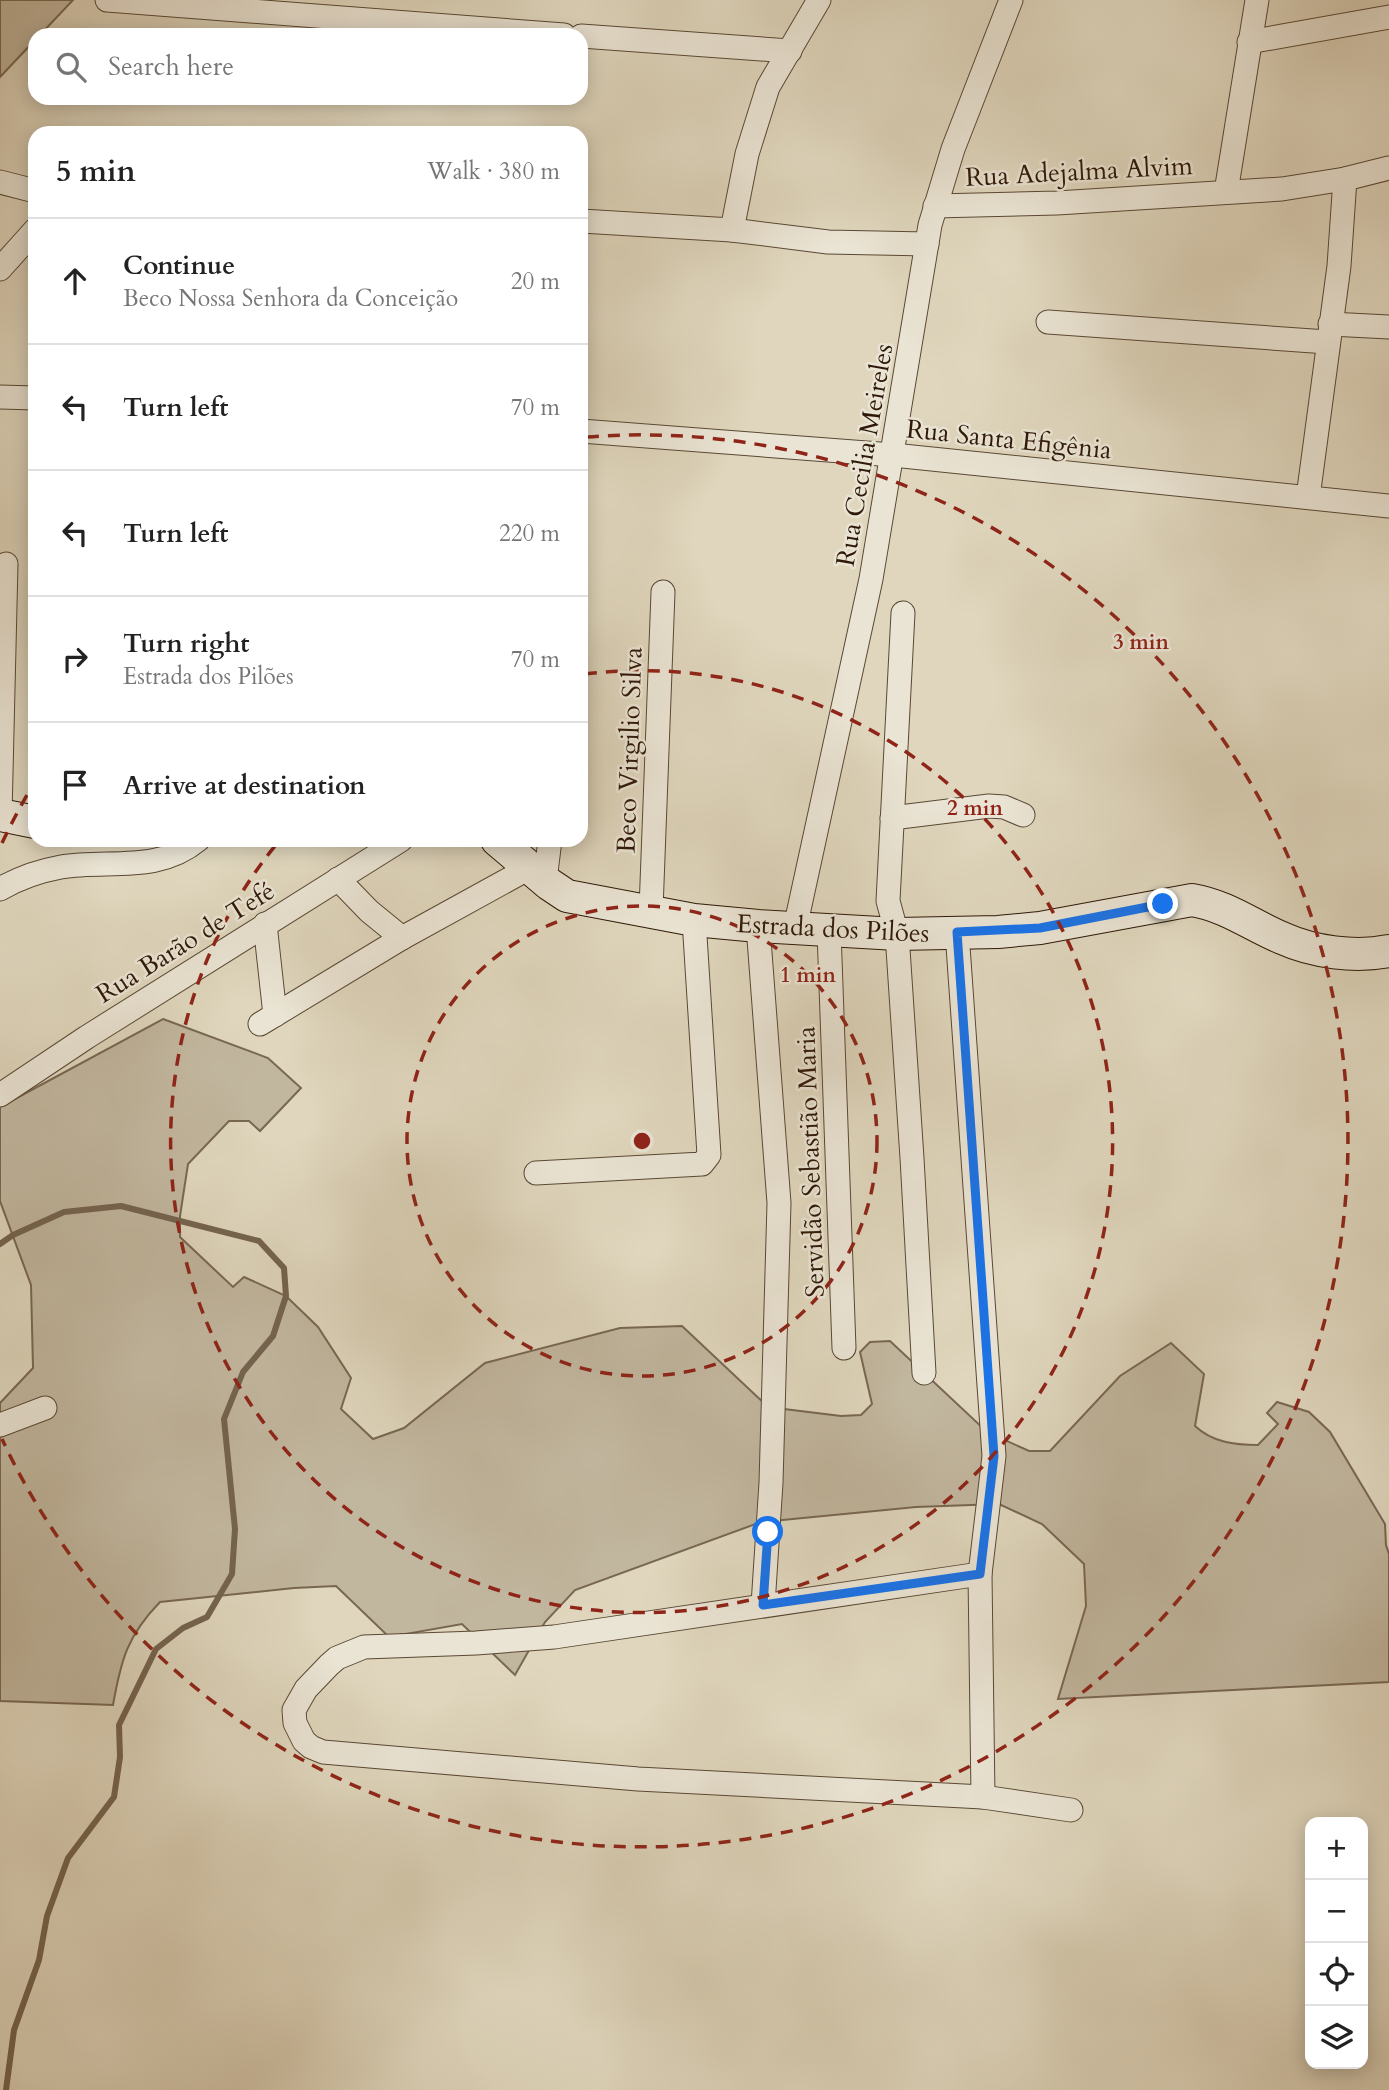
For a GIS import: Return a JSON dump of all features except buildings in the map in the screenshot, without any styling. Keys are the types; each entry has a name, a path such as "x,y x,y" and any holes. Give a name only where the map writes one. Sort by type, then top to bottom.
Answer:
{"street":[{"path":"107,0 473,28"},
{"path":"732,230 747,154 768,87 819,0"},
{"name":"Rua Cecilia Meireles","path":"795,928 871,579 935,206 953,149 1012,0"},
{"name":"Rua Adejalma Alvim","path":"1226,192 1257,0"},
{"path":"1249,42 1389,17"},
{"path":"588,37 790,51"},
{"name":"Rua Adejalma Alvim","path":"935,206 1057,203 1282,189 1345,179 1389,168"},
{"path":"1308,498 1339,266 1345,179"},
{"path":"0,182 28,189"},
{"path":"588,221 732,230 828,242 927,244"},
{"path":"0,269 28,237"},
{"path":"1048,322 1329,333 1389,327"},
{"path":"0,397 28,398"},
{"name":"Rua Santa Efigênia","path":"588,432 893,455 1389,506"},
{"path":"6,564 0,815 28,821"},
{"name":"Beco Virgilio Silva","path":"651,911 663,592"},
{"path":"903,613 888,901 897,934 923,1373"},
{"path":"892,818 989,806 1004,807 1023,815"},
{"path":"0,889 23,877 62,866 150,862 173,856 187,847"},
{"name":"Rua Barão de Tefé","path":"0,1094 390,847"},
{"name":"Estrada dos Pilões","path":"506,847 567,896 694,920 830,931 897,934 957,932 1040,928 1192,900 1213,904 1281,938 1306,947 1333,952 1389,951"},
{"path":"265,925 268,1019 402,939 538,873 547,847"},
{"path":"338,879 369,911 402,939"},
{"path":"536,1173 702,1164 709,1155 694,920"},
{"path":"758,926 779,1203 771,1483 763,1605"},
{"name":"Servidão Sebastião Maria","path":"830,931 844,1348"},
{"path":"957,932 994,1456 980,1574 983,1797"},
{"path":"0,1425 45,1408"},
{"path":"980,1574 554,1637 364,1647 337,1658 306,1689 294,1710 295,1723 304,1741 323,1752 638,1779 983,1797 1071,1810"}],"shaded area":[{"path":"0,0 73,0 47,28 28,28 28,47 0,77"},
{"path":"163,1019 268,1058 301,1088 260,1131 249,1121 229,1121 188,1164 180,1216 180,1237 233,1287 244,1277 286,1296 318,1327 351,1378 341,1409 373,1439 404,1428 485,1363 620,1328 682,1326 768,1407 841,1416 861,1415 872,1404 860,1352 870,1342 890,1341 987,1432 1029,1451 1050,1451 1120,1376 1171,1343 1204,1374 1195,1426 1209,1436 1232,1443 1258,1445 1278,1424 1267,1413 1277,1402 1309,1412 1330,1432 1385,1524 1389,1554 1389,1682 1058,1699 1086,1606 1084,1564 1042,1524 999,1504 916,1507 761,1522 575,1590 545,1622 515,1675 462,1624 389,1637 336,1586 294,1588 160,1602 140,1626 127,1649 113,1705 0,1701 0,1403 33,1368 31,1285 0,1201 0,1107"}],"waterway":[{"path":"0,1244 13,1235 64,1212 121,1206 259,1241 284,1268 286,1296 273,1336 243,1372 224,1419 235,1529 232,1574 207,1617 183,1628 156,1649 119,1725 120,1757 114,1797 68,1858 47,1916 39,1960 14,2030 6,2090"}],"route":[{"path":"768,1532 763,1605 980,1574 994,1456 957,932 1040,928 1163,904"}]}
